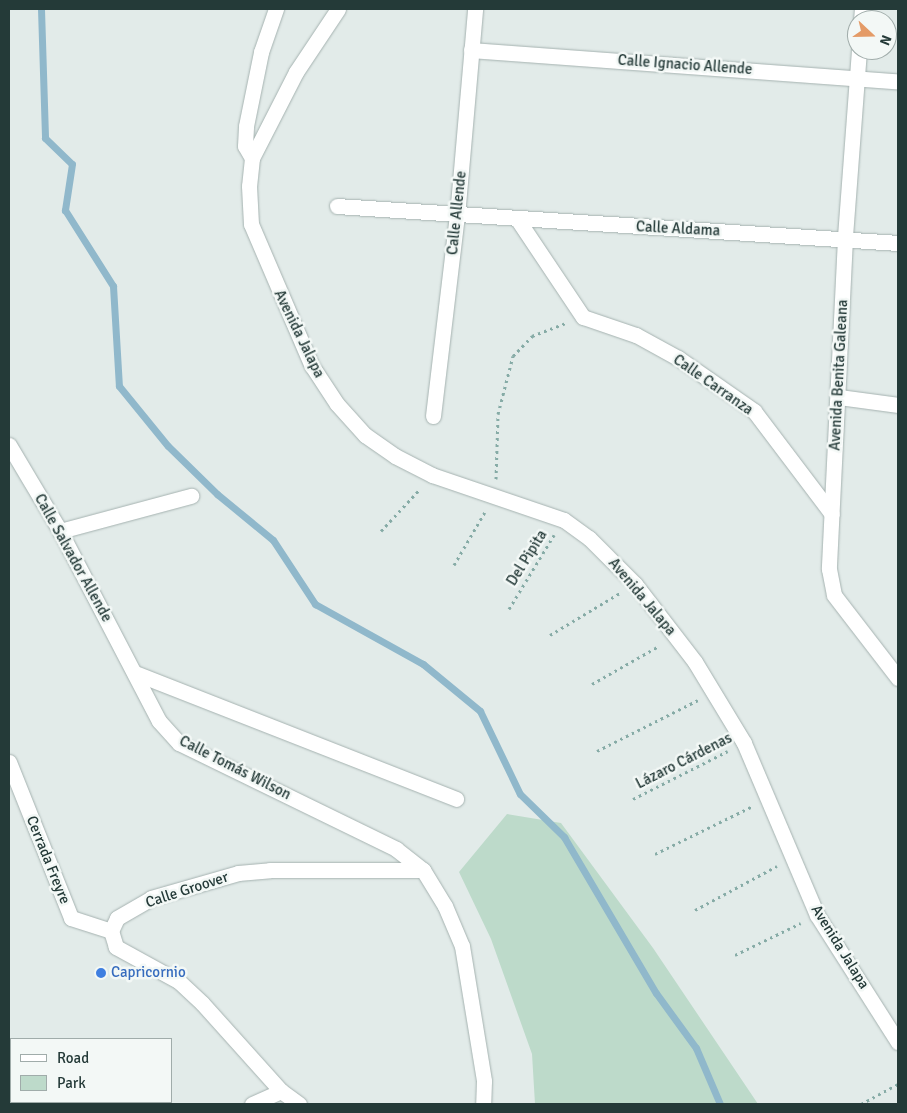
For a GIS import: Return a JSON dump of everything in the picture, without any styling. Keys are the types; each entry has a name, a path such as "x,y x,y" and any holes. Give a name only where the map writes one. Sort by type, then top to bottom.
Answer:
{"street":[{"path":"252,158 245,146 246,126 261,52 276,9"},
{"path":"252,158 296,72 338,9"},
{"name":"Calle Allende","path":"433,416 457,216 475,9"},
{"name":"Calle Ignacio Allende","path":"471,50 856,77 898,82"},
{"name":"Avenida Benita Galeana","path":"857,60 845,238 839,397 829,569 834,595 898,678"},
{"name":"Avenida Jalapa","path":"252,158 249,186 251,224 312,366 337,404 365,435 395,456 432,475 496,494 564,520 589,538 635,584 714,692 744,743 769,798 791,859 817,915 898,1042"},
{"name":"Calle Aldama","path":"337,206 518,220 845,238 898,244"},
{"path":"518,220 583,317"},
{"name":"Calle Carranza","path":"583,317 636,335 678,358 754,411 832,514"},
{"path":"839,397 898,405"},
{"name":"Calle Salvador Allende","path":"9,445 60,530 135,673"},
{"path":"60,530 191,496"},
{"path":"135,673 456,799"},
{"name":"Calle Tomás Wilson","path":"135,673 159,722 179,743 396,849 423,870 445,906 462,946 484,1081 483,1104"},
{"name":"Cerrada Freyre","path":"9,762 71,918 111,931"},
{"name":"Calle Groover","path":"111,931 116,918 151,898 238,873 270,870 423,870"},
{"path":"111,931 116,947 178,981 202,1003 281,1091 299,1104"},
{"path":"252,1104 281,1091"}],"path":[{"path":"454,565 496,494 498,414 513,356 532,336 583,317"},
{"path":"382,531 432,475"},
{"name":"Del Pipita","path":"508,609 564,520"},
{"path":"550,635 635,584"},
{"path":"592,684 675,637"},
{"path":"597,750 714,692"},
{"name":"Lázaro Cárdenas","path":"633,799 744,743"},
{"path":"655,854 769,798"},
{"path":"694,910 791,859"},
{"path":"735,955 817,915"},
{"path":"861,1104 898,1084"}],"green space":[{"path":"507,814 561,823 653,948 758,1104 535,1104 532,1054 491,939 459,872"}],"waterway":[{"path":"41,9 45,138 72,164 65,210 113,286 119,386 168,446 217,494 273,540 315,604 423,664 480,711 520,794 564,837 656,993 696,1048 720,1104"}],"place":[{"name":"Capricornio","path":"101,973"}]}
